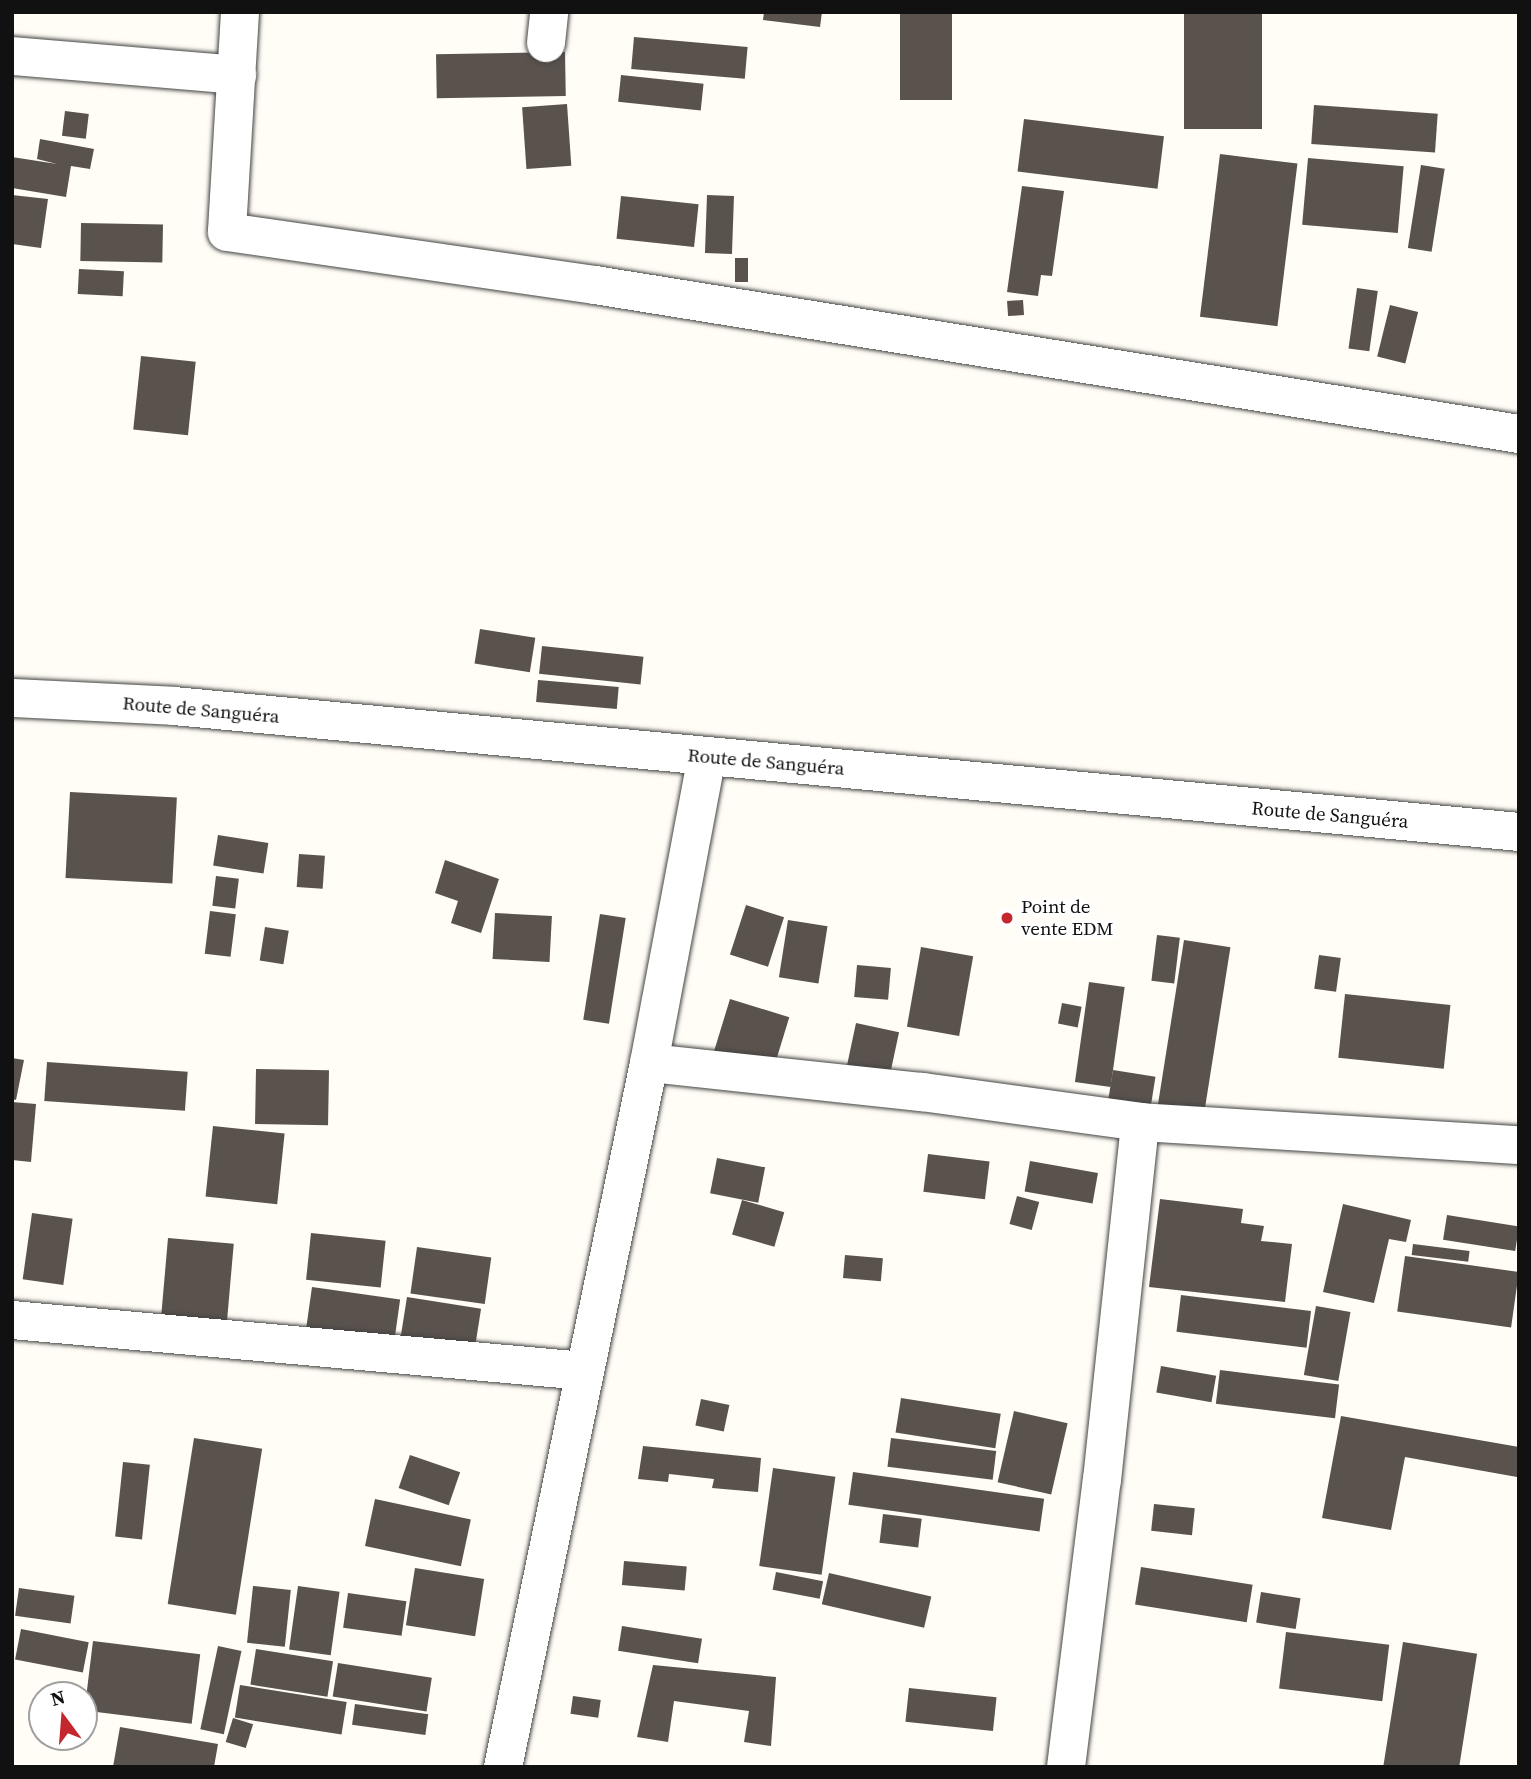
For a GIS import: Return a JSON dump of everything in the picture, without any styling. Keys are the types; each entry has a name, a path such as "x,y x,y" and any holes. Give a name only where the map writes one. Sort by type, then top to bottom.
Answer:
{"street":[{"path":"240,12 227,232 595,285 1519,434"},
{"path":"12,56 237,75"},
{"name":"Route de Sanguéra","path":"12,698 174,706 1519,832"},
{"path":"503,1767 649,1063 707,757"},
{"path":"649,1063 922,1092 1140,1122 1519,1145"},
{"path":"1066,1767 1102,1480 1140,1122"},
{"path":"12,1321 585,1371"}],"building":[{"path":"764,12 822,12 820,27 763,20"},
{"path":"900,12 952,12 952,100 900,100"},
{"path":"1184,12 1262,12 1262,129 1184,129"},
{"path":"634,37 748,47 745,79 631,69"},
{"path":"565,52 566,96 437,98 436,54"},
{"path":"621,75 704,84 701,111 618,102"},
{"path":"567,104 571,166 526,169 522,107"},
{"path":"1314,105 1438,114 1435,153 1311,144"},
{"path":"65,111 89,114 86,139 62,136"},
{"path":"1024,119 1164,136 1157,189 1018,172"},
{"path":"40,139 94,149 90,169 71,166 66,197 12,188 12,157 57,164 37,159"},
{"path":"1220,154 1297,164 1277,326 1200,317"},
{"path":"1308,158 1404,166 1398,233 1302,225"},
{"path":"1421,165 1445,169 1432,252 1408,248"},
{"path":"1022,186 1064,191 1052,276 1041,275 1038,296 1007,292"},
{"path":"12,195 48,199 41,248 12,244"},
{"path":"707,195 734,196 732,254 705,253"},
{"path":"621,196 699,204 694,247 617,239"},
{"path":"81,223 163,224 162,262 80,261"},
{"path":"735,258 748,258 748,282 735,282"},
{"path":"79,269 124,271 123,296 78,294"},
{"path":"1357,288 1378,291 1369,351 1349,348"},
{"path":"1023,300 1024,315 1008,316 1007,301"},
{"path":"1390,305 1418,312 1405,363 1377,356"},
{"path":"141,356 196,362 188,435 133,430"},
{"path":"480,629 535,638 530,672 475,664"},
{"path":"542,646 643,657 641,685 539,674"},
{"path":"538,680 619,687 617,709 536,702"},
{"path":"70,792 177,798 172,883 65,878"},
{"path":"218,835 268,843 264,874 213,866"},
{"path":"299,854 325,856 323,889 297,887"},
{"path":"445,860 499,879 481,933 451,923 458,901 435,893"},
{"path":"216,876 239,879 235,909 212,906"},
{"path":"746,905 784,917 768,967 730,954"},
{"path":"210,911 236,914 231,957 205,954"},
{"path":"495,913 552,916 550,962 493,959"},
{"path":"600,914 626,918 609,1024 583,1020"},
{"path":"788,920 828,926 818,984 779,977"},
{"path":"265,927 289,931 283,964 260,961"},
{"path":"1157,935 1180,938 1174,983 1151,981"},
{"path":"1184,940 1230,947 1202,1125 1156,1118"},
{"path":"921,947 973,956 959,1036 907,1027"},
{"path":"1319,955 1341,958 1336,992 1314,989"},
{"path":"857,965 891,968 888,1000 854,997"},
{"path":"1089,982 1125,987 1111,1087 1075,1082"},
{"path":"1345,994 1450,1005 1444,1069 1338,1058"},
{"path":"730,999 789,1017 772,1074 713,1055"},
{"path":"1062,1003 1082,1007 1078,1027 1058,1024"},
{"path":"856,1023 899,1032 888,1082 845,1073"},
{"path":"12,1058 24,1060 16,1100 12,1099"},
{"path":"47,1062 188,1072 185,1111 44,1101"},
{"path":"256,1069 329,1070 328,1125 255,1124"},
{"path":"1113,1070 1155,1077 1149,1116 1107,1110"},
{"path":"12,1102 36,1104 31,1162 12,1160"},
{"path":"213,1126 285,1134 277,1204 206,1197"},
{"path":"928,1154 990,1162 985,1199 923,1192"},
{"path":"717,1158 765,1167 758,1203 710,1193"},
{"path":"1030,1161 1098,1173 1093,1204 1025,1192"},
{"path":"1017,1196 1039,1202 1032,1230 1009,1224"},
{"path":"1160,1199 1243,1209 1241,1223 1264,1226 1261,1241 1292,1244 1285,1302 1149,1287"},
{"path":"742,1200 784,1212 774,1247 732,1235"},
{"path":"1343,1204 1411,1220 1406,1242 1389,1239 1374,1303 1323,1292"},
{"path":"32,1213 73,1219 63,1285 23,1279"},
{"path":"1447,1215 1519,1226 1515,1251 1443,1240"},
{"path":"311,1233 386,1241 381,1288 306,1280"},
{"path":"168,1238 234,1244 226,1335 160,1330"},
{"path":"1413,1244 1470,1251 1468,1262 1412,1255"},
{"path":"417,1247 491,1257 485,1304 410,1294"},
{"path":"845,1255 883,1258 881,1281 843,1278"},
{"path":"1405,1256 1519,1272 1511,1327 1397,1311"},
{"path":"312,1287 400,1299 394,1343 306,1331"},
{"path":"1181,1295 1311,1311 1307,1348 1176,1332"},
{"path":"407,1297 481,1309 474,1354 400,1342"},
{"path":"1316,1306 1350,1312 1338,1381 1304,1375"},
{"path":"1161,1366 1216,1376 1211,1402 1156,1393"},
{"path":"1220,1370 1339,1385 1335,1418 1216,1404"},
{"path":"901,1398 1001,1414 995,1448 896,1433"},
{"path":"701,1399 729,1405 724,1431 695,1425"},
{"path":"1014,1411 1068,1423 1051,1495 998,1482"},
{"path":"1341,1416 1519,1447 1517,1477 1405,1457 1391,1530 1322,1518"},
{"path":"194,1438 262,1449 236,1615 168,1604"},
{"path":"891,1438 996,1451 993,1480 887,1467"},
{"path":"643,1446 761,1458 758,1492 712,1488 714,1479 669,1474 668,1482 638,1479"},
{"path":"410,1455 460,1472 449,1505 399,1488"},
{"path":"123,1462 150,1465 142,1539 115,1537"},
{"path":"773,1468 835,1477 822,1575 759,1566"},
{"path":"853,1472 1044,1499 1040,1532 848,1505"},
{"path":"375,1499 471,1519 461,1566 365,1546"},
{"path":"1154,1504 1195,1508 1192,1535 1151,1531"},
{"path":"883,1514 922,1519 918,1548 879,1543"},
{"path":"624,1561 687,1566 685,1590 622,1585"},
{"path":"1141,1567 1253,1585 1247,1622 1135,1605"},
{"path":"415,1568 484,1579 475,1636 406,1625"},
{"path":"776,1572 823,1581 820,1599 773,1590"},
{"path":"829,1573 931,1597 924,1628 822,1604"},
{"path":"253,1586 291,1590 285,1647 247,1643"},
{"path":"298,1586 340,1592 331,1655 289,1649"},
{"path":"19,1588 74,1596 71,1624 15,1616"},
{"path":"1261,1592 1301,1598 1296,1629 1256,1623"},
{"path":"348,1593 406,1601 402,1636 343,1628"},
{"path":"622,1626 702,1639 698,1663 618,1651"},
{"path":"21,1629 89,1642 83,1673 15,1659"},
{"path":"1286,1632 1389,1645 1382,1701 1279,1689"},
{"path":"93,1641 200,1654 192,1724 98,1712 98,1681 88,1681"},
{"path":"1403,1642 1477,1654 1459,1767 1383,1767"},
{"path":"218,1646 241,1651 224,1734 200,1729"},
{"path":"256,1649 333,1661 327,1697 250,1685"},
{"path":"338,1663 432,1678 427,1711 333,1697"},
{"path":"653,1665 776,1677 771,1746 744,1742 749,1711 674,1701 668,1742 637,1737"},
{"path":"240,1685 347,1702 342,1734 235,1718"},
{"path":"909,1688 997,1697 993,1731 905,1722"},
{"path":"573,1696 601,1700 598,1718 570,1714"},
{"path":"355,1704 428,1714 425,1735 352,1725"},
{"path":"233,1718 253,1724 246,1748 226,1742"},
{"path":"120,1727 218,1744 214,1767 113,1767"}],"place":[{"name":"Point de vente EDM","path":"1007,918"}]}
